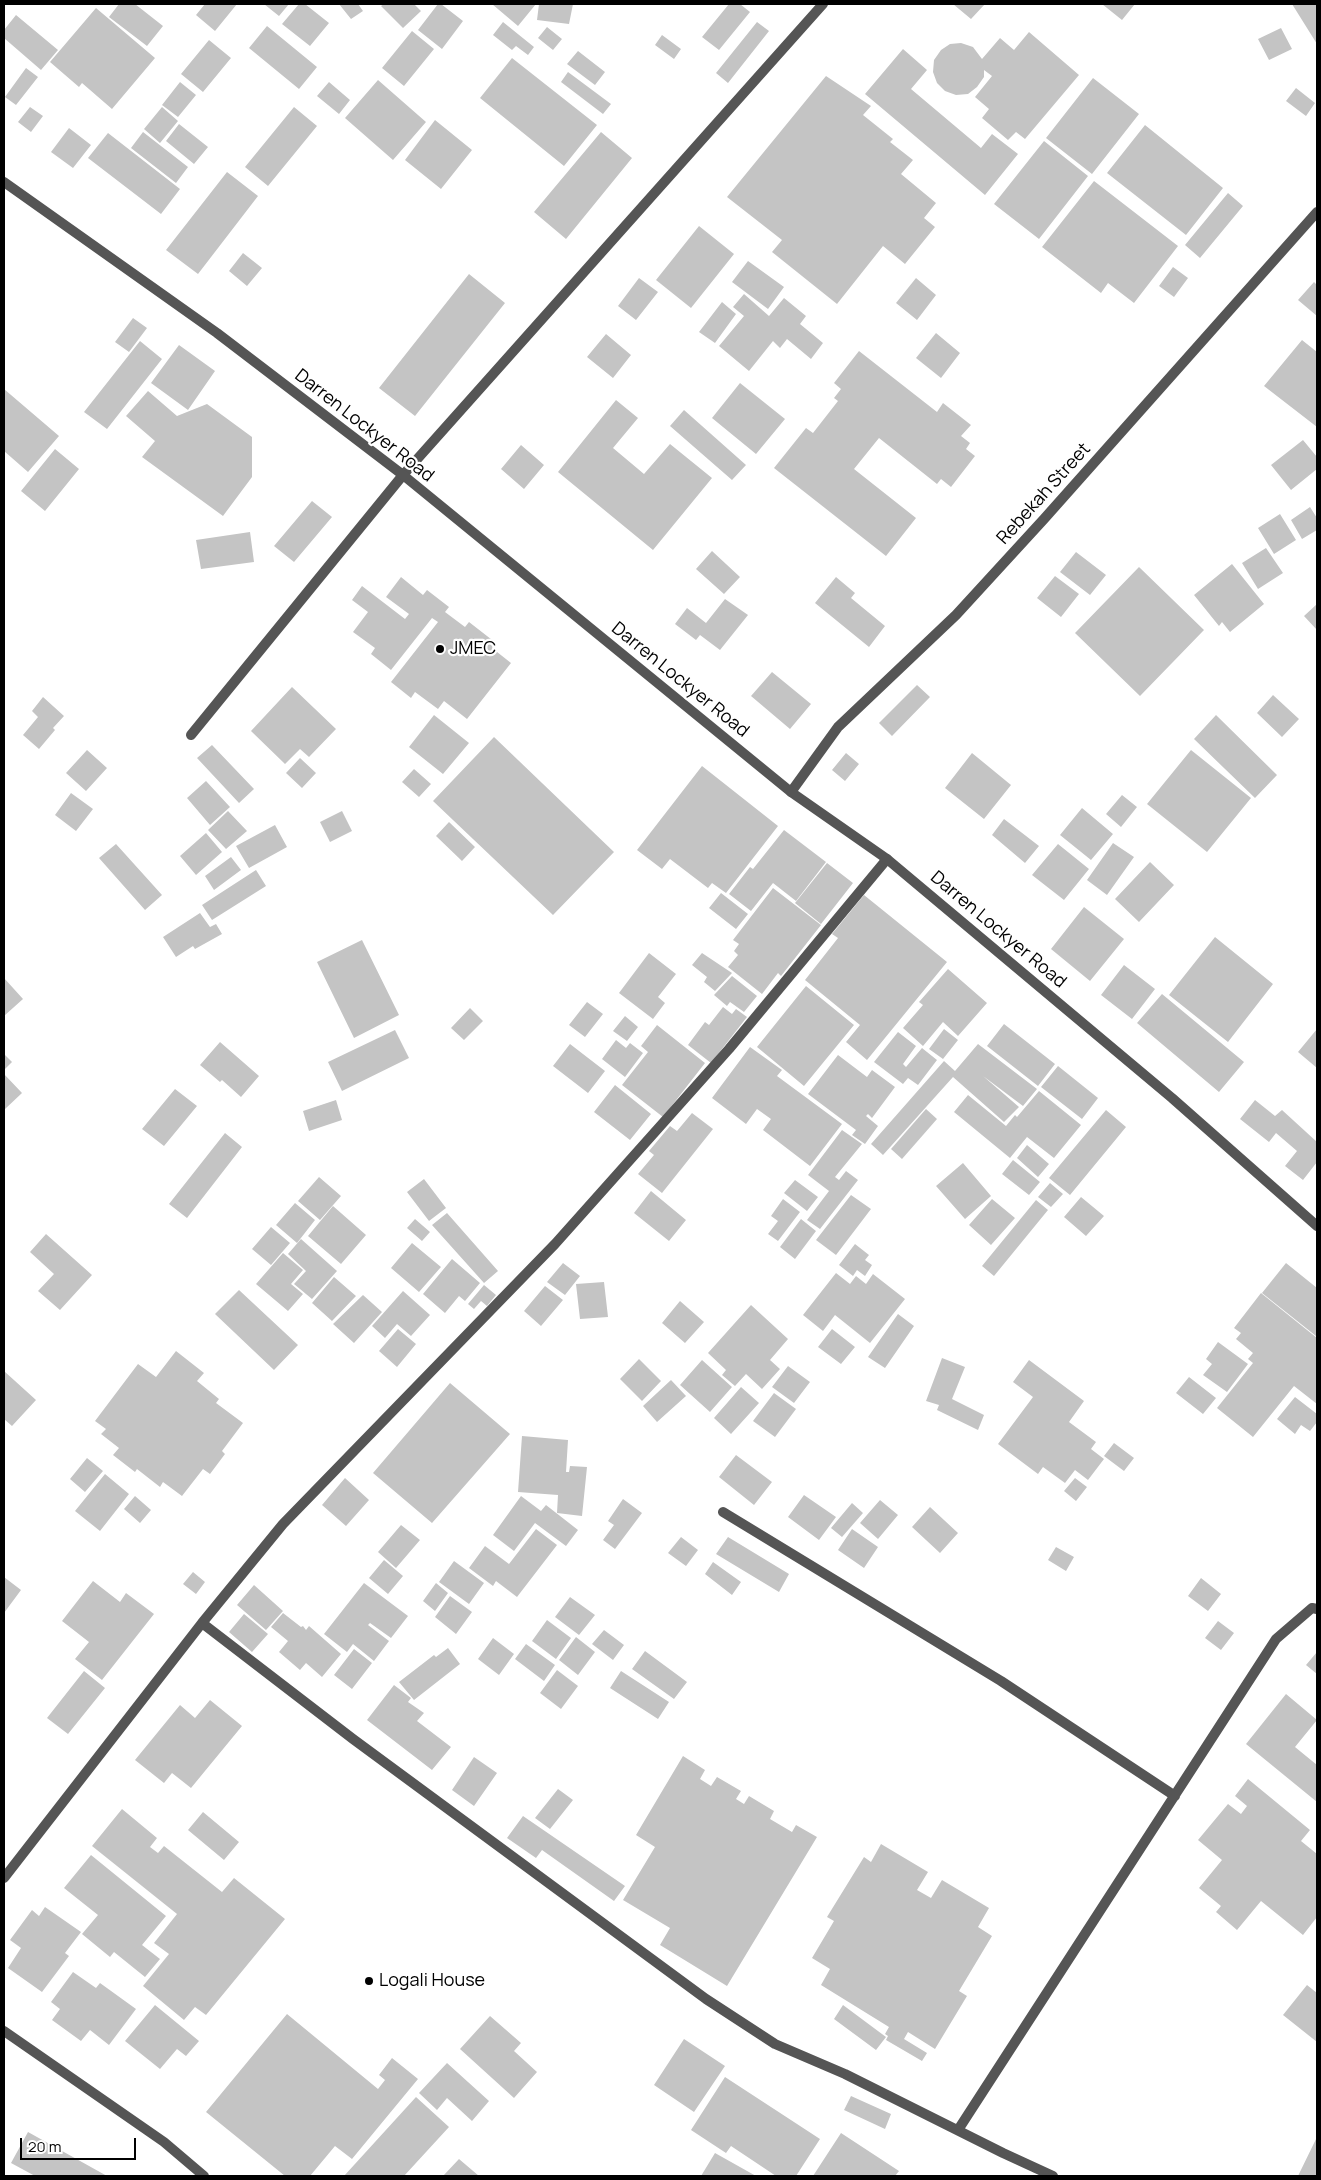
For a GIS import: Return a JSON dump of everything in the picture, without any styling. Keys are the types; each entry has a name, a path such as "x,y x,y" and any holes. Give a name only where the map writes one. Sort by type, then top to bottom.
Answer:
{"street":[{"path":"191,735 403,475 823,4"},
{"name":"Darren Lockyer Road","path":"4,182 217,332 403,475 791,792 887,859 1172,1098 1317,1226"},
{"name":"Rebekah Street","path":"791,792 838,727 956,615 1317,212"},
{"path":"4,1878 202,1623 283,1524 555,1244 729,1049 887,859"},
{"path":"723,1512 1001,1681 1175,1796"},
{"path":"958,2130 1276,1639 1312,1608 1317,1609"},
{"path":"202,1623 353,1739 706,1999 775,2044 845,2074 1053,2176"},
{"path":"4,2031 164,2142 204,2176"}],"building":[{"path":"119,4 135,4 163,26 147,46 109,17"},
{"path":"205,4 237,4 215,31 196,15"},
{"path":"264,4 289,4 279,16"},
{"path":"299,4 305,4 329,23 310,46 282,24"},
{"path":"339,4 358,4 363,11 351,19"},
{"path":"384,4 414,4 421,11 403,28 381,6"},
{"path":"438,4 441,4 463,21 442,49 418,30"},
{"path":"492,4 536,4 518,26"},
{"path":"539,4 573,4 569,24 537,20"},
{"path":"729,4 740,4 750,12 719,50 702,37"},
{"path":"953,4 985,4 971,19"},
{"path":"1102,4 1135,4 1122,20"},
{"path":"1292,4 1317,4 1317,44"},
{"path":"96,8 155,58 112,109 82,83 79,87 50,62"},
{"path":"16,15 58,50 41,70 4,38 4,30"},
{"path":"503,22 534,47 528,55 516,46 512,50 493,35"},
{"path":"757,22 769,31 728,83 716,73"},
{"path":"267,26 317,67 299,89 249,48"},
{"path":"547,27 562,39 553,50 538,38"},
{"path":"1281,28 1292,49 1269,60 1258,39"},
{"path":"412,31 434,49 404,86 382,68"},
{"path":"1029,32 1079,75 1025,139 1016,132 1008,140 982,118 989,109 975,97 992,76 984,70 984,77 977,87 968,94 956,95 945,91 937,83 933,72 934,60 941,50 950,44 961,43 973,47 982,59 1000,38 1014,50"},
{"path":"662,35 681,49 674,59 655,45"},
{"path":"209,40 231,58 203,92 181,74"},
{"path":"903,49 927,70 911,89 981,148 992,134 1018,154 985,195 865,94"},
{"path":"578,51 605,72 595,85 567,64"},
{"path":"512,58 597,125 564,166 480,98"},
{"path":"26,68 38,77 16,105 5,97"},
{"path":"568,72 611,104 603,114 561,82"},
{"path":"826,76 871,106 863,115 893,139 890,142 913,160 901,174 936,203 924,218 935,227 905,264 883,246 837,304 772,252 782,240 727,197"},
{"path":"1093,78 1139,114 1092,174 1046,138"},
{"path":"378,80 426,122 393,160 345,118"},
{"path":"180,82 196,95 178,117 162,105"},
{"path":"329,82 350,100 339,114 317,96"},
{"path":"1296,88 1315,103 1306,116 1286,101"},
{"path":"30,107 43,116 31,132 18,122"},
{"path":"162,107 178,121 160,143 144,129"},
{"path":"294,107 317,126 268,186 245,167"},
{"path":"435,120 472,150 441,189 405,160"},
{"path":"179,124 208,147 194,164 166,141"},
{"path":"1145,125 1223,188 1186,235 1107,173"},
{"path":"69,128 91,145 73,168 51,152"},
{"path":"143,132 188,167 176,183 131,148"},
{"path":"601,132 632,158 566,239 534,212"},
{"path":"108,133 180,189 161,214 88,158"},
{"path":"1044,141 1088,176 1039,239 994,204"},
{"path":"227,172 258,196 198,274 166,250"},
{"path":"1094,181 1178,246 1134,303 1108,283 1101,293 1042,247"},
{"path":"1228,193 1243,206 1200,258 1185,245"},
{"path":"699,226 734,254 691,308 656,280"},
{"path":"243,253 262,268 247,286 229,271"},
{"path":"748,261 784,287 768,309 732,282"},
{"path":"1173,267 1188,278 1174,297 1159,286"},
{"path":"469,274 505,303 415,416 379,388"},
{"path":"639,278 658,292 636,320 618,306"},
{"path":"916,278 936,295 917,320 896,303"},
{"path":"1314,282 1317,285 1317,316 1298,300"},
{"path":"744,294 769,316 784,298 806,316 800,324 823,343 811,359 787,339 780,348 773,341 749,371 719,346 744,316 733,307"},
{"path":"722,302 736,314 715,343 699,332"},
{"path":"133,318 147,328 129,352 115,342"},
{"path":"936,333 960,353 941,378 916,358"},
{"path":"606,334 631,355 613,378 587,357"},
{"path":"1302,340 1317,352 1317,427 1264,386"},
{"path":"140,341 162,359 107,429 84,412"},
{"path":"179,345 215,371 188,410 151,383"},
{"path":"859,351 937,412 943,403 971,425 961,436 970,443 966,449 975,456 951,487 941,479 937,484 879,438 854,469 916,518 886,556 774,468 806,428 813,433 838,401 834,398 841,389 834,383"},
{"path":"740,383 785,419 756,454 712,418"},
{"path":"4,389 59,436 28,472 4,451"},
{"path":"148,391 177,416 207,404 252,437 252,477 223,516 142,457 155,441 126,416"},
{"path":"616,400 638,418 613,448 644,474 670,444 712,478 653,550 558,472"},
{"path":"684,410 746,465 732,480 670,426"},
{"path":"1303,440 1317,457 1317,469 1291,490 1271,465"},
{"path":"521,445 544,465 524,489 501,469"},
{"path":"55,449 79,469 45,511 21,491"},
{"path":"312,501 332,517 294,562 274,546"},
{"path":"1310,507 1317,518 1317,530 1302,539 1291,520"},
{"path":"1280,514 1296,540 1274,554 1258,528"},
{"path":"250,532 254,562 201,569 196,540"},
{"path":"1266,548 1283,573 1258,589 1242,563"},
{"path":"712,551 740,577 724,594 696,569"},
{"path":"1076,552 1106,575 1090,595 1060,572"},
{"path":"1232,564 1264,604 1230,632 1222,622 1219,626 1194,595"},
{"path":"1139,567 1204,630 1140,696 1075,633"},
{"path":"1055,576 1079,594 1061,617 1037,598"},
{"path":"401,577 423,595 427,590 449,607 445,612 465,627 469,622 496,643 492,648 511,663 467,719 444,701 438,709 415,692 411,698 391,682 438,622 432,618 391,670 371,654 375,648 353,632 368,612 352,600 362,586 405,619 409,614 386,597"},
{"path":"836,577 855,593 851,598 885,626 869,647 815,603"},
{"path":"725,599 748,615 720,650 700,635 696,640 675,624 687,608 706,623"},
{"path":"1317,604 1317,630 1304,616"},
{"path":"772,672 811,704 790,729 751,696"},
{"path":"917,685 930,697 892,736 879,723"},
{"path":"292,687 336,729 309,757 300,749 285,764 251,731"},
{"path":"1273,695 1299,719 1282,737 1257,713"},
{"path":"43,697 64,716 53,728 55,730 39,749 23,735 38,717 32,711"},
{"path":"434,715 469,743 443,774 409,747"},
{"path":"1216,715 1277,775 1255,798 1194,739"},
{"path":"494,737 614,852 553,915 433,801"},
{"path":"212,745 254,789 239,803 197,758"},
{"path":"87,750 107,768 86,791 66,773"},
{"path":"1191,750 1251,798 1207,852 1147,804"},
{"path":"846,753 859,764 845,781 832,770"},
{"path":"972,753 1011,785 984,819 945,788"},
{"path":"300,758 316,773 302,788 286,773"},
{"path":"702,766 778,826 726,893 712,883 708,888 670,859 662,869 637,850"},
{"path":"414,769 431,784 419,797 402,782"},
{"path":"206,781 230,807 210,825 187,798"},
{"path":"71,793 93,809 76,831 55,815"},
{"path":"1122,795 1137,807 1121,827 1106,814"},
{"path":"1082,808 1113,834 1091,860 1060,835"},
{"path":"228,811 247,831 226,849 208,830"},
{"path":"342,811 352,831 330,842 320,822"},
{"path":"1004,819 1039,846 1025,863 992,835"},
{"path":"449,822 475,847 462,861 436,836"},
{"path":"275,825 287,847 249,868 236,846"},
{"path":"784,830 826,862 796,901 773,883 751,911 729,894 750,867 753,869"},
{"path":"206,833 222,852 196,875 180,856"},
{"path":"1113,843 1134,857 1107,895 1087,880"},
{"path":"116,844 162,895 145,910 99,858"},
{"path":"1058,844 1089,869 1064,900 1032,875"},
{"path":"231,857 241,870 214,890 205,876"},
{"path":"1150,862 1174,885 1139,922 1115,899"},
{"path":"827,863 853,883 821,924 795,903"},
{"path":"256,870 266,886 212,920 202,905"},
{"path":"773,888 821,925 781,976 778,973 762,994 728,967 738,955 734,951 739,944 733,940"},
{"path":"721,893 748,914 736,929 709,908"},
{"path":"864,895 947,962 867,1060 846,1042 860,1025 805,980 838,938 832,934"},
{"path":"1084,907 1124,939 1090,981 1051,949"},
{"path":"200,913 210,927 216,924 222,934 195,949 193,946 176,957 163,937"},
{"path":"1215,937 1273,984 1228,1042 1169,995"},
{"path":"362,940 399,1015 354,1038 317,962"},
{"path":"649,953 676,974 658,997 665,1003 653,1019 619,993"},
{"path":"702,953 732,973 715,991 704,982 707,977 692,965"},
{"path":"1124,965 1155,989 1132,1019 1101,995"},
{"path":"948,969 987,1003 958,1036 943,1022 923,1046 903,1028 923,1005 919,1002"},
{"path":"732,976 757,996 744,1012 730,1002 727,1006 714,995"},
{"path":"4,978 23,999 4,1016"},
{"path":"806,986 854,1025 804,1086 757,1047"},
{"path":"1162,994 1244,1062 1219,1092 1137,1023"},
{"path":"587,1002 603,1014 585,1037 569,1025"},
{"path":"723,1007 732,1014 736,1009 747,1017 711,1063 688,1045 705,1022 709,1025"},
{"path":"470,1008 483,1021 464,1040 451,1028"},
{"path":"625,1016 638,1027 627,1041 613,1031"},
{"path":"1004,1024 1055,1064 1038,1086 987,1046"},
{"path":"657,1025 705,1063 663,1117 622,1085 648,1052 641,1046"},
{"path":"944,1029 958,1040 943,1059 929,1049"},
{"path":"1317,1029 1317,1068 1298,1052"},
{"path":"395,1030 409,1058 342,1091 328,1062"},
{"path":"898,1032 916,1046 903,1064 906,1067 922,1048 937,1060 918,1085 908,1078 903,1084 874,1062"},
{"path":"616,1040 626,1048 630,1043 643,1053 625,1077 602,1059"},
{"path":"220,1042 259,1076 241,1097 222,1080 220,1082 200,1065"},
{"path":"570,1044 605,1071 588,1093 553,1066"},
{"path":"978,1044 1037,1089 1023,1106 983,1076 1019,1107 1004,1122 953,1077 883,1155 871,1144 944,1061 955,1071"},
{"path":"750,1047 782,1070 777,1076 842,1124 810,1166 763,1130 771,1119 757,1109 746,1124 712,1098"},
{"path":"4,1054 12,1062 4,1070"},
{"path":"838,1055 867,1077 872,1070 895,1087 872,1118 868,1114 866,1116 878,1126 865,1144 852,1135 856,1130 808,1094"},
{"path":"1058,1066 1098,1098 1082,1119 1041,1087"},
{"path":"4,1074 22,1093 4,1110"},
{"path":"615,1085 651,1114 630,1140 594,1112"},
{"path":"175,1089 197,1106 164,1146 142,1129"},
{"path":"1039,1091 1081,1125 1054,1158 1027,1137 1010,1158 954,1112 968,1095 1006,1126 1015,1115 1017,1117"},
{"path":"336,1100 342,1120 309,1131 303,1111"},
{"path":"1255,1100 1275,1116 1282,1110 1317,1142 1317,1162 1303,1180 1285,1166 1297,1151 1276,1133 1269,1142 1240,1119"},
{"path":"926,1109 937,1119 902,1159 891,1149"},
{"path":"1106,1110 1126,1127 1070,1195 1049,1178"},
{"path":"692,1113 713,1129 662,1193 638,1174 654,1155 649,1151 670,1126 677,1131"},
{"path":"842,1130 862,1144 835,1177 839,1180 846,1171 858,1180 820,1229 807,1220 829,1191 808,1175"},
{"path":"225,1133 242,1147 187,1218 169,1204"},
{"path":"1027,1145 1049,1164 1038,1177 1017,1158"},
{"path":"1013,1160 1040,1182 1029,1195 1002,1174"},
{"path":"963,1163 991,1196 965,1219 936,1186"},
{"path":"319,1177 341,1196 320,1220 298,1201"},
{"path":"424,1179 446,1208 429,1221 407,1192"},
{"path":"795,1180 818,1197 807,1211 784,1193"},
{"path":"1050,1183 1063,1194 1051,1207 1038,1197"},
{"path":"651,1191 686,1220 669,1241 634,1213"},
{"path":"851,1195 871,1209 836,1255 816,1240"},
{"path":"1081,1197 1104,1216 1086,1236 1064,1217"},
{"path":"783,1199 800,1212 778,1241 768,1234 778,1221 771,1216"},
{"path":"992,1199 1015,1218 991,1245 969,1225"},
{"path":"1036,1200 1048,1210 994,1276 982,1266"},
{"path":"295,1203 315,1220 297,1243 276,1225"},
{"path":"333,1206 366,1235 341,1264 308,1236"},
{"path":"447,1213 498,1271 484,1283 432,1225"},
{"path":"415,1219 430,1232 422,1241 407,1228"},
{"path":"801,1219 816,1231 795,1259 780,1247"},
{"path":"271,1227 290,1243 271,1265 252,1249"},
{"path":"46,1234 92,1275 60,1310 38,1291 54,1274 30,1252"},
{"path":"301,1239 337,1271 312,1299 294,1284 306,1271 288,1254"},
{"path":"412,1243 441,1267 419,1292 391,1268"},
{"path":"855,1244 869,1255 865,1260 872,1265 865,1276 857,1270 853,1276 839,1265"},
{"path":"283,1253 303,1270 291,1284 303,1294 288,1311 256,1284"},
{"path":"452,1259 480,1283 465,1301 459,1296 445,1313 423,1294"},
{"path":"563,1263 580,1276 565,1295 547,1282"},
{"path":"1286,1263 1317,1288 1316,1336 1262,1293"},
{"path":"836,1273 850,1284 856,1276 866,1284 873,1274 905,1299 870,1343 835,1315 823,1331 803,1315"},
{"path":"334,1277 356,1296 332,1321 312,1303"},
{"path":"604,1282 608,1317 580,1319 576,1284"},
{"path":"484,1285 496,1295 487,1306 481,1301 474,1309 468,1304"},
{"path":"545,1286 563,1300 541,1326 524,1311"},
{"path":"239,1290 298,1345 274,1370 215,1314"},
{"path":"403,1291 430,1315 411,1336 397,1324 385,1338 372,1326"},
{"path":"1261,1293 1317,1338 1317,1404 1294,1386 1253,1437 1217,1408 1253,1363 1248,1359 1253,1353 1236,1339 1241,1333 1234,1328"},
{"path":"363,1295 382,1312 354,1343 333,1324"},
{"path":"680,1301 704,1322 685,1343 662,1323"},
{"path":"751,1305 788,1339 770,1360 780,1369 762,1389 746,1374 735,1386 722,1375 726,1370 708,1353"},
{"path":"898,1314 914,1326 885,1368 868,1357"},
{"path":"398,1329 416,1344 397,1367 379,1351"},
{"path":"832,1329 855,1347 841,1364 818,1347"},
{"path":"1218,1342 1248,1364 1227,1392 1203,1375 1212,1364 1206,1359"},
{"path":"176,1351 204,1373 197,1381 219,1399 216,1403 243,1423 222,1451 225,1454 210,1474 203,1469 182,1496 163,1482 160,1487 137,1469 135,1472 113,1455 119,1448 101,1434 106,1429 95,1421 138,1364 156,1377"},
{"path":"942,1358 965,1367 952,1399 984,1415 978,1430 937,1410 939,1405 926,1401"},
{"path":"639,1359 661,1381 642,1401 620,1379"},
{"path":"702,1360 732,1387 710,1412 680,1385"},
{"path":"1029,1360 1084,1401 1069,1422 1096,1442 1091,1449 1104,1459 1088,1480 1075,1470 1065,1483 1043,1467 1038,1474 998,1444 1033,1397 1013,1382"},
{"path":"788,1366 810,1382 794,1403 772,1387"},
{"path":"4,1371 36,1400 12,1426 4,1419"},
{"path":"1189,1377 1216,1398 1203,1414 1176,1393"},
{"path":"671,1380 686,1396 657,1422 643,1406"},
{"path":"450,1383 510,1434 432,1523 373,1473"},
{"path":"741,1387 759,1403 731,1434 714,1418"},
{"path":"774,1393 796,1409 775,1437 753,1421"},
{"path":"1295,1397 1317,1414 1317,1422 1310,1431 1301,1425 1295,1434 1277,1419"},
{"path":"522,1436 568,1440 566,1472 569,1472 570,1466 587,1467 582,1516 557,1513 558,1495 518,1492"},
{"path":"1114,1443 1134,1458 1124,1471 1104,1456"},
{"path":"736,1455 772,1482 754,1505 719,1477"},
{"path":"87,1458 103,1471 85,1492 70,1479"},
{"path":"105,1474 129,1494 100,1531 75,1511"},
{"path":"345,1478 369,1500 346,1526 322,1505"},
{"path":"1075,1478 1087,1487 1076,1501 1064,1491"},
{"path":"804,1495 836,1517 819,1540 788,1517"},
{"path":"135,1496 151,1510 140,1523 124,1509"},
{"path":"521,1496 541,1511 546,1505 578,1530 566,1546 535,1523 514,1551 493,1535"},
{"path":"623,1499 642,1513 615,1549 603,1540 614,1525 608,1521"},
{"path":"880,1500 898,1515 878,1539 860,1523"},
{"path":"852,1503 863,1513 842,1537 831,1528"},
{"path":"930,1507 958,1533 940,1553 912,1527"},
{"path":"401,1525 420,1540 396,1568 378,1552"},
{"path":"536,1529 557,1545 517,1597 496,1581 493,1586 469,1568 485,1546 509,1564"},
{"path":"852,1529 878,1547 864,1568 838,1550"},
{"path":"681,1537 698,1550 686,1566 668,1553"},
{"path":"728,1537 789,1574 779,1592 716,1554"},
{"path":"1056,1547 1074,1557 1066,1571 1048,1560"},
{"path":"384,1560 403,1576 388,1594 369,1578"},
{"path":"454,1561 484,1583 469,1604 439,1582"},
{"path":"713,1562 741,1582 732,1595 705,1574"},
{"path":"193,1572 205,1582 196,1594 183,1584"},
{"path":"4,1577 21,1590 4,1613"},
{"path":"1201,1578 1221,1594 1208,1611 1188,1596"},
{"path":"93,1581 120,1602 126,1593 154,1614 102,1680 75,1659 89,1642 62,1621"},
{"path":"364,1583 408,1616 391,1638 370,1623 368,1625 389,1641 374,1661 353,1644 347,1652 324,1634"},
{"path":"436,1583 448,1593 435,1611 423,1601"},
{"path":"254,1585 283,1611 266,1630 237,1605"},
{"path":"450,1596 472,1612 456,1634 435,1617"},
{"path":"570,1597 595,1615 579,1635 555,1617"},
{"path":"283,1613 306,1630 309,1626 341,1654 322,1677 306,1663 300,1670 279,1652 288,1641 271,1627"},
{"path":"244,1614 268,1634 252,1652 229,1632"},
{"path":"547,1620 571,1638 556,1659 532,1641"},
{"path":"1218,1621 1234,1633 1221,1650 1205,1638"},
{"path":"604,1630 624,1645 613,1660 592,1644"},
{"path":"576,1637 595,1652 578,1675 559,1660"},
{"path":"493,1638 514,1654 499,1675 478,1659"},
{"path":"526,1644 555,1665 544,1681 515,1659"},
{"path":"448,1648 460,1664 414,1700 399,1682 434,1655 436,1657"},
{"path":"354,1649 372,1663 352,1689 334,1675"},
{"path":"645,1651 687,1682 674,1699 632,1669"},
{"path":"1317,1652 1317,1674 1306,1665"},
{"path":"557,1670 578,1686 561,1709 540,1693"},
{"path":"84,1671 105,1688 68,1734 47,1718"},
{"path":"621,1671 669,1702 658,1719 610,1688"},
{"path":"394,1685 411,1698 408,1702 424,1713 417,1721 451,1747 432,1770 367,1720"},
{"path":"1286,1694 1317,1720 1295,1747 1317,1765 1317,1802 1246,1744"},
{"path":"210,1700 242,1726 191,1788 172,1773 164,1783 135,1760 180,1705 195,1718"},
{"path":"683,1756 705,1770 700,1779 711,1786 717,1777 741,1791 736,1799 744,1804 749,1796 774,1811 770,1819 792,1832 796,1825 817,1837 727,1986 660,1945 670,1928 623,1900 655,1847 636,1835"},
{"path":"474,1757 497,1773 474,1806 452,1790"},
{"path":"1248,1779 1310,1830 1301,1841 1317,1854 1317,1917 1303,1935 1261,1901 1237,1930 1216,1912 1221,1906 1199,1888 1222,1860 1198,1840 1228,1804 1241,1814 1247,1806 1235,1796"},
{"path":"558,1789 573,1800 550,1829 535,1818"},
{"path":"122,1809 157,1838 150,1847 158,1853 164,1846 222,1892 234,1878 285,1919 206,2015 195,2007 184,2020 143,1986 169,1954 154,1943 177,1914 92,1846"},
{"path":"203,1812 239,1842 224,1860 188,1830"},
{"path":"523,1816 625,1886 614,1901 542,1850 536,1858 507,1838"},
{"path":"881,1844 928,1872 917,1890 931,1898 942,1880 989,1908 978,1927 992,1936 959,1991 967,1996 935,2049 908,2032 904,2039 927,2053 922,2061 886,2040 888,2036 885,2034 889,2027 821,1985 830,1969 812,1958 834,1921 827,1917 864,1857 871,1862"},
{"path":"91,1855 166,1916 142,1945 160,1959 145,1977 114,1952 110,1957 82,1934 98,1915 64,1888"},
{"path":"45,1907 81,1932 65,1953 69,1956 42,1992 8,1968 21,1948 10,1940 32,1910 39,1916"},
{"path":"73,1972 96,1988 100,1983 136,2009 109,2045 90,2030 81,2041 52,2020 60,2009 51,2002"},
{"path":"1307,1985 1317,1993 1317,2042 1283,2015"},
{"path":"155,2005 199,2041 186,2056 177,2049 160,2069 125,2041"},
{"path":"843,2005 886,2037 876,2050 834,2019"},
{"path":"287,2014 378,2089 385,2080 379,2075 392,2058 418,2079 352,2159 335,2146 310,2176 285,2176 206,2112"},
{"path":"490,2016 521,2043 514,2051 537,2072 514,2098 460,2049"},
{"path":"684,2039 725,2066 694,2112 654,2085"},
{"path":"447,2063 489,2101 472,2121 447,2098 437,2110 419,2093"},
{"path":"725,2077 820,2139 796,2176 776,2176 731,2146 726,2153 691,2130"},
{"path":"851,2096 891,2114 885,2129 844,2110"},
{"path":"416,2097 449,2127 404,2176 344,2176"},
{"path":"28,2132 107,2176 35,2176 11,2163"},
{"path":"841,2133 899,2171 895,2176 813,2176"},
{"path":"1317,2137 1317,2176 1298,2176"},
{"path":"715,2153 756,2176 701,2176"},
{"path":"459,2159 479,2176 443,2176"}],"place":[{"name":"JMEC","path":"440,649"},
{"name":"Logali House","path":"369,1981"}]}
